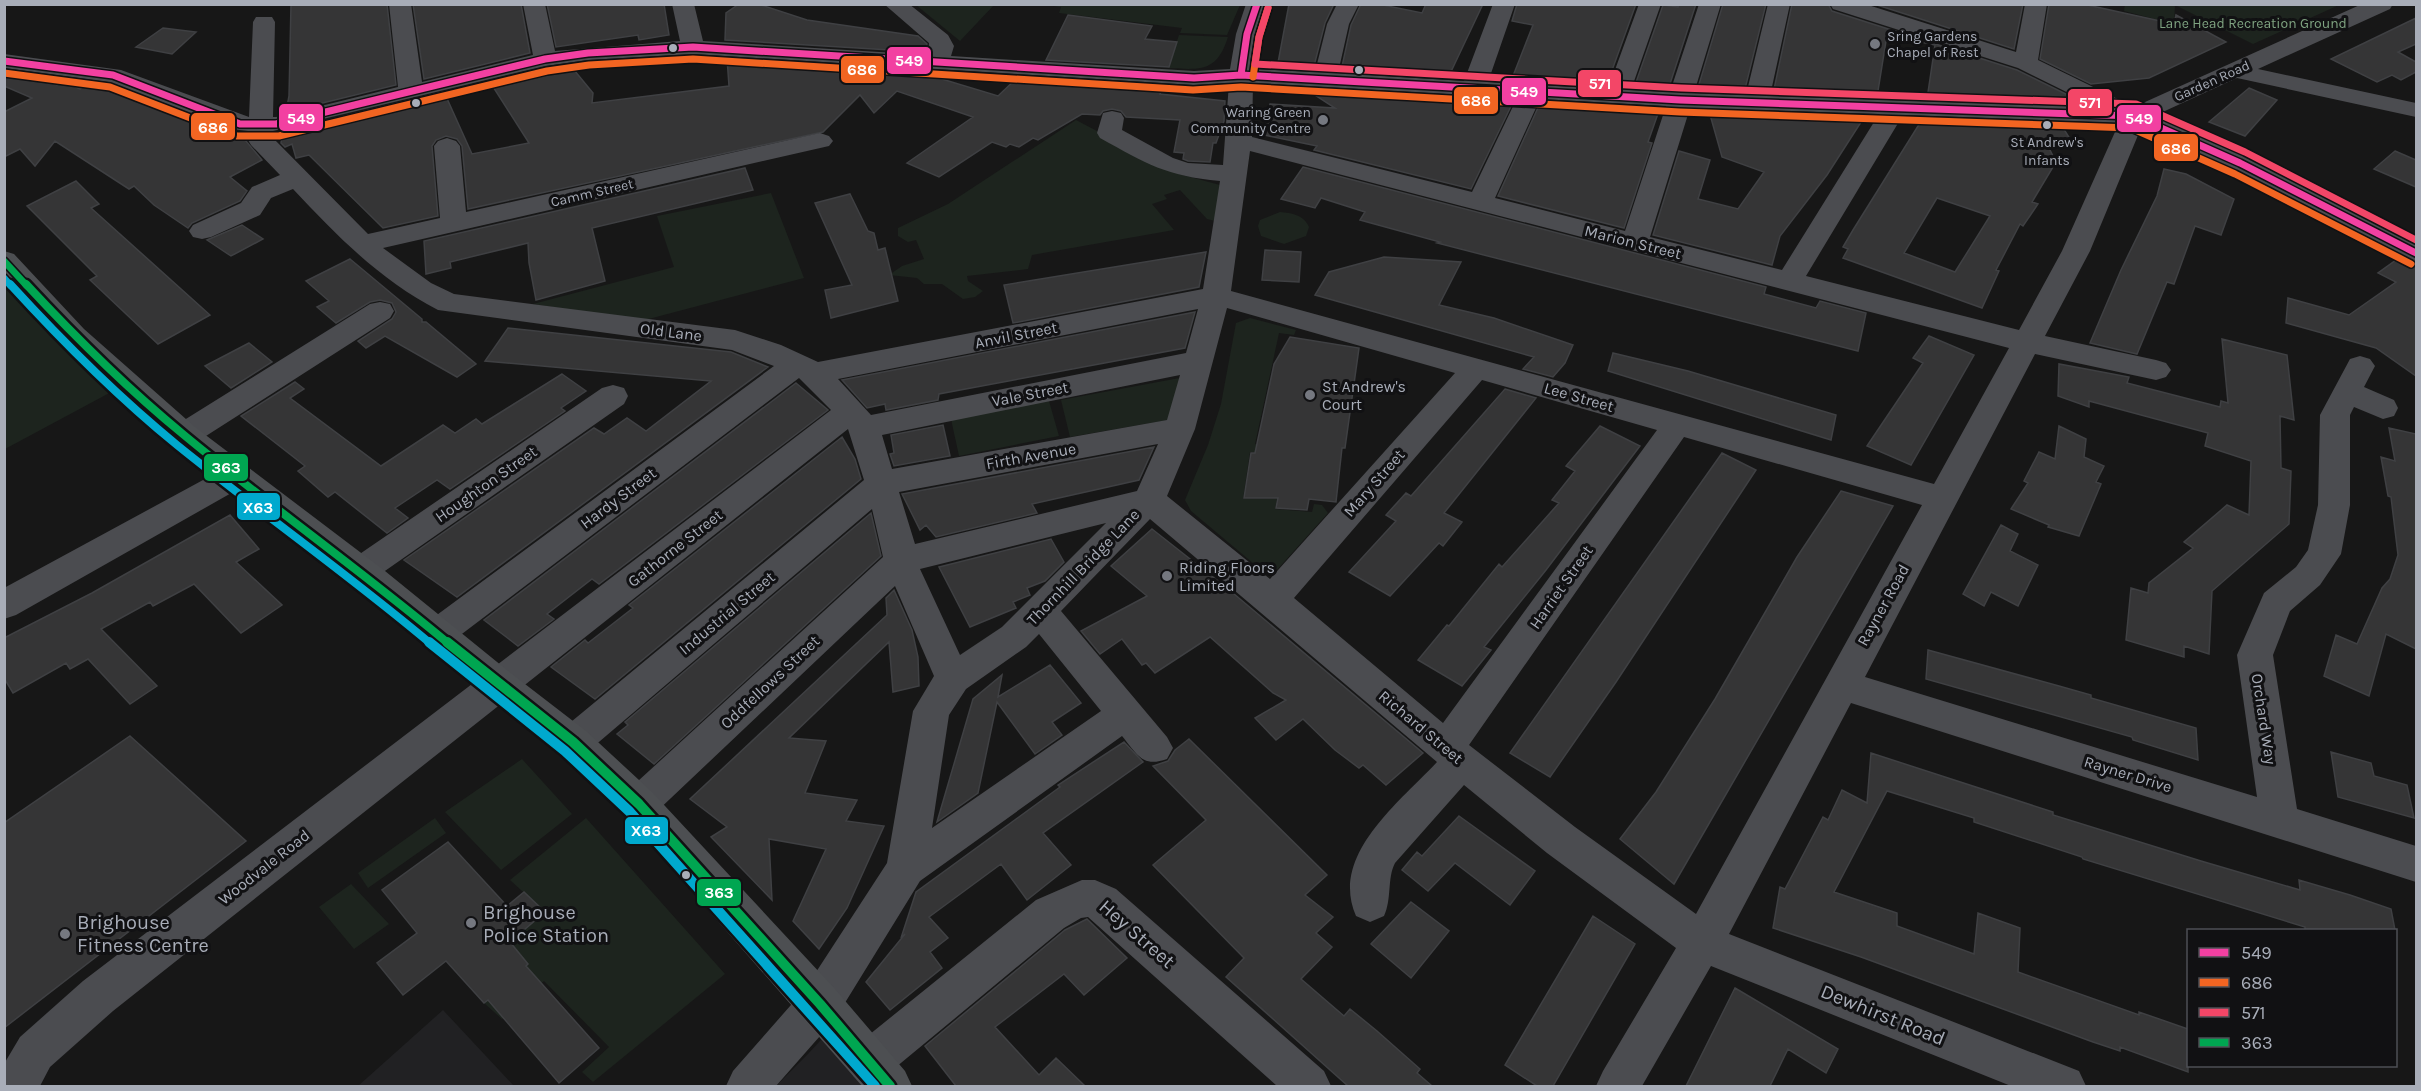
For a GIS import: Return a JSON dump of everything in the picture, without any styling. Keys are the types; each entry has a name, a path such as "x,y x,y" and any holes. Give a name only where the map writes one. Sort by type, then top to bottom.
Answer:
{"main road":[{"path":"4,260 74,336 184,435 360,571 499,685 573,742 639,804 820,1004 880,1074"}],"street":[{"path":"400,4 411,92"},
{"path":"534,4 545,59"},
{"path":"895,4 940,40 942,46 937,63"},
{"name":"Thornhill Bridge Lane","path":"748,1086 820,1004 906,868 931,711 953,678 1014,637 1149,500 1180,429 1216,296 1239,141 1241,75 1247,34 1257,4"},
{"path":"1325,78 1338,24 1348,4"},
{"path":"1474,87 1504,4"},
{"path":"1617,97 1650,4"},
{"path":"1635,242 1710,4"},
{"path":"1756,104 1779,4"},
{"path":"1841,4 1923,20 2026,63 2134,116 2240,162 2416,253"},
{"path":"2026,63 2036,4"},
{"name":"Garden Road","path":"4,61 113,75 240,123 259,124 276,124 545,59 588,53 693,47 1194,78 1241,75 1325,78 1756,104 2134,116 2382,4"},
{"path":"690,6 693,47"},
{"path":"259,124 264,22"},
{"path":"2236,71 2416,110"},
{"path":"1480,203 1532,92"},
{"path":"1788,281 1894,110"},
{"name":"Rayner Road","path":"1618,1086 1702,943 2076,251 2134,116"},
{"path":"1112,118 1109,133 1164,163 1185,170 1234,174"},
{"name":"Old Lane","path":"259,124 260,140 363,244 397,274 425,293 448,303 735,340 806,369 857,419 881,483 898,543 900,561 953,678"},
{"name":"Camm Street","path":"363,244 820,141"},
{"name":"Marion Street","path":"1239,141 2026,342 2156,370"},
{"path":"447,146 454,225"},
{"path":"202,231 251,209 261,194 298,177"},
{"name":"Lee Street","path":"1216,296 1477,367 1676,426 1942,498"},
{"name":"Anvil Street","path":"806,369 1216,296"},
{"path":"184,435 380,311"},
{"name":"Vale Street","path":"857,419 1197,361"},
{"name":"Mary Street","path":"1272,600 1477,367"},
{"name":"Hardy Street","path":"438,633 806,369"},
{"name":"Orchard Way","path":"2280,822 2254,655 2276,603 2308,576 2324,554 2334,505 2335,415 2353,379 2383,408"},
{"name":"Houghton Street","path":"360,571 613,396"},
{"name":"Gathorne Street","path":"499,685 857,419"},
{"name":"Harriet Street","path":"1370,903 1372,867 1381,849 1454,755 1676,426"},
{"name":"Firth Avenue","path":"881,483 1180,429"},
{"path":"4,605 238,475"},
{"name":"Industrial Street","path":"573,742 881,483"},
{"path":"900,561 1149,500"},
{"name":"Richard Street","path":"1149,500 1272,600 1454,755 1561,840 1702,943"},
{"name":"Oddfellows Street","path":"639,804 900,561"},
{"path":"1040,610 1154,748"},
{"name":"Rayner Drive","path":"1840,684 2416,864"},
{"name":"Woodvale Road","path":"16,1086 35,1052 98,996 499,685"},
{"path":"906,868 1125,714"},
{"name":"Hey Street","path":"880,1074 1050,914 1085,897 1102,902 1310,1086"},
{"name":"Dewhirst Road","path":"1702,943 2064,1086"}],"shaded area":[{"path":"443,1010 514,1086 358,1086"},
{"path":"831,1029 881,1086 776,1086 808,1054"}],"green space":[{"path":"1240,4 1227,35 1180,33 1182,28 1059,13 1061,7 1046,5"},
{"name":"Lane Head Recreation Ground","path":"2125,4 2339,5 2253,44 2175,5 2174,24 2124,11"},
{"path":"916,5 994,5 960,41"},
{"path":"1179,35 1228,37 1219,57 1213,63 1190,69 1168,68"},
{"path":"1076,120 1179,174 1220,185 1215,221 1207,219 1180,190 1164,195 1167,199 1152,204 1174,230 1032,255 1028,269 967,276 968,281 983,291 975,297 963,299 942,284 924,284 917,278 889,275 902,266 924,259 916,240 908,242 898,236 898,228 948,204"},
{"path":"771,193 804,278 641,321 533,304 674,267 657,216"},
{"path":"1280,212 1301,217 1309,227 1306,236 1284,244 1261,236 1258,226 1260,220"},
{"path":"4,260 128,383 5,449 4,449"},
{"path":"1250,318 1296,330 1294,335 1279,333 1255,444 1277,445 1276,452 1250,452 1243,499 1277,499 1275,509 1312,512 1314,504 1322,505 1328,513 1275,572 1266,574 1191,511 1185,500 1208,445 1221,404 1236,323"},
{"path":"1185,377 1174,419 1070,437 1061,400"},
{"path":"1049,401 1059,436 959,456 951,419"},
{"path":"522,759 572,814 501,870 445,812"},
{"path":"435,818 446,833 368,888 358,873"},
{"path":"586,818 725,974 593,1082 582,1072 609,1047 544,981 502,1019 484,1003 528,964 510,942 545,912 510,880"},
{"path":"351,884 389,924 354,949 319,907"}],"building":[{"path":"291,4 387,4 396,85 286,112 289,96"},
{"path":"413,4 521,4 530,53 424,79"},
{"path":"547,4 664,4 669,35 639,40 638,35 556,47"},
{"path":"739,4 758,4 807,20 918,36 927,44 923,52 725,40 726,13"},
{"path":"1289,4 1334,4 1325,23 1313,70 1277,68"},
{"path":"1361,4 1378,4 1422,13 1426,4 1483,4 1448,78 1341,71 1351,25"},
{"path":"1517,4 1636,4 1606,87 1511,81 1533,25 1512,21"},
{"path":"1679,4 1696,4 1668,90 1634,88 1663,5 1678,7"},
{"path":"1723,4 1766,4 1744,93 1697,91"},
{"path":"1792,4 1828,4 1832,11 2017,70 2076,99 2046,101 2048,103 1927,99 1935,45 1887,35 1877,97 1773,94"},
{"path":"1874,4 2023,4 2014,49"},
{"path":"2049,4 2083,4 2174,24 2176,15 2226,42 2149,78 2091,84 2040,59"},
{"path":"1068,15 1152,26 1145,39 1177,42 1169,67 1046,60"},
{"path":"2416,18 2416,44 2398,52 2416,62 2416,72 2401,80 2392,75 2377,82 2331,59"},
{"path":"163,28 196,32 172,54 136,47"},
{"path":"727,58 912,70 998,96 1018,77 1163,85 1160,94 1225,101 1224,121 1216,143 1213,143 1210,162 1188,161 1183,159 1184,153 1174,152 1180,120 1126,117 1121,111 1112,109 1103,111 1100,115 1082,114 1038,140 1033,138 1019,147 1010,144 1006,147 992,142 939,177 907,163 973,117 897,91 874,113 860,95 823,132 468,209 462,146 457,139 446,136 436,140 432,146 438,216 383,228 309,155 296,158 292,144 285,147 281,143 283,131 444,92 472,154 529,143 490,82 570,65 593,93 592,103 729,86"},
{"path":"4,70 32,74 57,85 64,81 80,89 89,82 107,84 148,100 192,124 194,117 218,126 246,141 262,160 230,177 247,191 240,201 192,223 188,228 154,205 134,186 129,189 55,141 35,166 20,149 4,157 4,112 32,98 4,86"},
{"path":"1304,88 1514,100 1471,189 1314,150 1317,146 1264,135 1270,104 1335,108"},
{"path":"2249,88 2277,100 2245,136 2209,122"},
{"path":"1541,101 1660,108 1648,142 1652,143 1624,228 1498,196"},
{"path":"1709,111 1865,116 1827,175 1780,236 1772,265 1653,235 1679,151 1710,160 1698,199 1738,209 1764,172 1722,157"},
{"path":"1923,118 2060,123 2072,142 2046,142 2056,162 2032,202 2038,204 2023,226 2020,224 1996,270 1999,271 1982,308 1843,258 1848,249 1843,247","holes":["1937,198 1990,216 1955,272 1904,253"]},
{"path":"2395,151 2416,160 2416,187 2374,169"},
{"path":"1303,167 1766,287 1764,294 1816,308 1820,301 1866,313 1858,351 1437,243 1440,242 1360,220 1365,212 1321,198 1315,208 1281,199"},
{"path":"745,168 753,190 592,228 605,281 536,300 528,243 450,262 451,268 426,274 424,241"},
{"path":"2164,169 2186,174 2234,199 2221,235 2195,226 2174,284 2167,282 2137,354 2090,343 2121,270 2157,196"},
{"path":"76,181 99,204 91,208 210,315 158,344 90,280 97,276 27,206"},
{"path":"850,194 868,231 874,233 878,250 885,248 898,301 831,318 825,290 852,285 815,203"},
{"path":"242,225 263,239 231,256 207,240"},
{"path":"1265,250 1301,252 1299,282 1262,280"},
{"path":"1206,252 1199,287 1013,323 1004,285"},
{"path":"1384,257 1461,262 1439,305 1494,318 1573,345 1565,363 1553,377 1523,369 1534,357 1315,295 1329,272"},
{"path":"2399,258 2416,267 2416,376 2376,348 2286,323 2288,298 2349,315 2396,282 2378,273"},
{"path":"350,259 422,319 422,322 426,322 476,364 457,377 385,336 366,348 358,341 392,319 396,312 392,303 380,300 370,302 336,323 317,307 329,301 306,281"},
{"path":"1195,312 1185,348 939,394 938,400 886,410 885,404 867,408 842,380"},
{"path":"508,328 731,352 768,367 457,597 404,560 594,428 604,434 627,418 646,431 711,381 485,361"},
{"path":"1929,336 1974,355 1911,465 1867,446 1923,363 1913,358"},
{"name":"St Andrew's Court","path":"1290,337 1359,348 1345,448 1342,448 1336,502 1309,499 1307,510 1276,508 1278,498 1244,498 1251,453 1255,453 1274,364"},
{"path":"2222,339 2287,355 2294,420 2280,416 2281,468 2291,471 2289,524 2212,591 2209,654 2184,646 2184,657 2126,640 2131,588 2148,593 2149,583 2193,548 2184,542 2227,505 2249,515 2251,461 2205,446 2208,433 2089,401 2089,407 2058,396 2059,364 2129,377 2127,383 2220,407 2221,401 2228,403"},
{"path":"249,343 272,362 231,388 205,366"},
{"path":"1613,353 1688,371 1836,415 1831,440 1608,371"},
{"path":"562,374 586,391 561,408 565,411 450,489 437,480 395,508 408,518 387,533 335,492 328,497 298,471 305,466 241,416 295,382 304,389 290,398 381,466 443,425 455,433 476,419 482,424"},
{"path":"796,383 828,410 599,584 592,579 547,614 554,619 518,646 484,620"},
{"path":"1505,389 1536,398 1444,513 1462,522 1443,546 1439,543 1390,596 1349,572 1396,521 1386,515 1406,493 1411,496"},
{"path":"943,425 950,456 894,466 890,454 894,453 891,435"},
{"path":"1600,426 1640,446 1484,647 1491,650 1462,686 1418,660 1499,564 1502,567 1559,503 1552,500 1575,471 1566,466"},
{"path":"2059,426 2086,439 2084,457 2104,466 2096,482 2101,484 2079,536 2048,527 2049,525 2011,509 2028,483 2024,481 2039,452 2055,459"},
{"path":"2389,428 2416,434 2416,649 2386,634 2369,696 2324,676 2336,635 2357,644 2382,588 2390,579 2398,555 2391,497 2388,496 2381,457 2395,461"},
{"path":"842,437 855,459 861,479 595,699 551,667 585,640 588,643 633,608 629,605"},
{"path":"1154,447 1139,480 1032,504 1037,513 936,537 926,525 920,530 902,494"},
{"path":"1722,453 1756,470 1616,682 1550,777 1510,753"},
{"path":"1841,491 1893,506 1674,884 1620,839 1656,792 1715,699 1797,557"},
{"path":"871,513 881,556 654,764 617,734 628,725 625,722"},
{"path":"230,515 259,549 236,562 282,605 241,633 194,584 153,606 150,602 101,629 157,686 130,704 88,659 70,669 66,663 13,693 4,678 4,638 92,593"},
{"path":"2001,525 2018,534 2010,551 2038,565 2018,606 1991,592 1984,606 1963,594"},
{"path":"1152,529 1227,588 1423,753 1386,785 1363,765 1359,768 1335,750 1303,719 1276,740 1255,718 1286,700 1273,693 1210,637 1155,673 1146,663 1142,665 1122,639 1100,654 1081,631 1147,596 1111,566"},
{"path":"1051,539 1064,562 1045,581 1027,588 1030,595 1013,602 1016,608 970,627 939,567"},
{"path":"894,590 912,630 918,657 919,686 893,692 889,642 789,738 826,741 805,793 857,800 846,821 884,826 847,908 819,949 793,921 826,849 769,839 772,900 711,837 727,827 690,799 887,615 886,598"},
{"path":"1928,650 2091,695 2091,698 2196,728 2198,760 2133,740 2132,737 1926,679"},
{"path":"1050,665 1081,703 1052,722 1062,735 1035,754 997,702 978,793 937,822 973,699 1002,675 998,697"},
{"name":"Brighouse Fitness Centre","path":"130,736 246,841 4,1028 4,823"},
{"path":"1189,739 1327,875 1305,895 1333,917 1316,933 1332,947 1301,979 1344,1016 1350,1009 1377,1031 1420,1069 1417,1073 1432,1086 1348,1086 1226,977 1244,958 1153,865 1206,820 1153,766 1168,761 1175,750"},
{"path":"1124,742 1143,762 1043,833 1071,865 1027,900 1001,864 929,917 948,938 930,952 942,968 890,1010 866,982 905,934 901,938 916,892 1060,787 1058,785"},
{"path":"2331,752 2371,763 2374,776 2407,785 2414,818 2338,797"},
{"path":"1871,753 2053,812 2053,815 2201,861 2300,890 2299,880 2350,895 2391,909 2395,929 2305,929 2305,927 2083,859 1974,822 1974,818 1887,791 1834,892 1897,913 1897,926 1974,954 1978,913 2020,928 2018,972 2139,1015 2139,1012 2187,1029 2188,1072 2120,1047 2120,1051 2093,1042 1861,957 1773,928 1780,887 1785,889 1823,817 1828,820 1842,790 1867,803"},
{"path":"1459,816 1535,871 1510,905 1455,863 1428,891 1402,870 1417,852 1422,856"},
{"name":"Brighouse Police Station","path":"448,842 507,906 524,892 545,912 510,942 528,964 526,966 599,1048 559,1083 488,1000 484,1003 446,961 403,995 377,963 417,933 382,890"},
{"path":"1411,902 1449,931 1411,978 1371,944"},
{"path":"1593,916 1635,944 1553,1086 1537,1086 1505,1065"},
{"path":"1087,919 1127,958 1084,995 1064,974 995,1027 1039,1075 1056,1058 1085,1086 956,1086 925,1046 1065,930"},
{"path":"1735,988 1838,1049 1826,1073 1788,1049 1770,1086 1686,1086"}],"transit line":[{"name":"549","path":"1241,75 1247,34 1257,4"},
{"name":"686","path":"1253,77 1259,37 1268,8"},
{"name":"571","path":"1268,8 1259,37 1255,64 1681,88 2136,104 2245,152 2416,240"},
{"name":"549","path":"4,61 113,75 240,124 276,124 545,59 588,53 693,47 1194,78 1241,75 1680,100 2134,116 2240,163 2416,253"},
{"name":"686","path":"4,73 110,87 237,136 279,136 547,71 589,65 693,59 1193,90 1241,87 1680,112 2131,128 2235,174 2411,264"},
{"name":"363","path":"4,261 74,336 184,435 373,580 499,685 573,742 639,804 820,1004 890,1086"},
{"name":"X63","path":"4,278 66,345 176,444 366,589 491,694 565,751 630,812 875,1086"}],"place":[{"name":"Sring Gardens Chapel of Rest","path":"1875,44"},
{"name":"Waring Green Community Centre","path":"1323,120"},
{"name":"St Andrew's Infants","path":"2047,125"},
{"name":"St Andrew's Court","path":"1310,395"},
{"name":"Riding Floors Limited","path":"1167,576"},
{"name":"Brighouse Police Station","path":"471,923"},
{"name":"Brighouse Fitness Centre","path":"65,934"}]}
